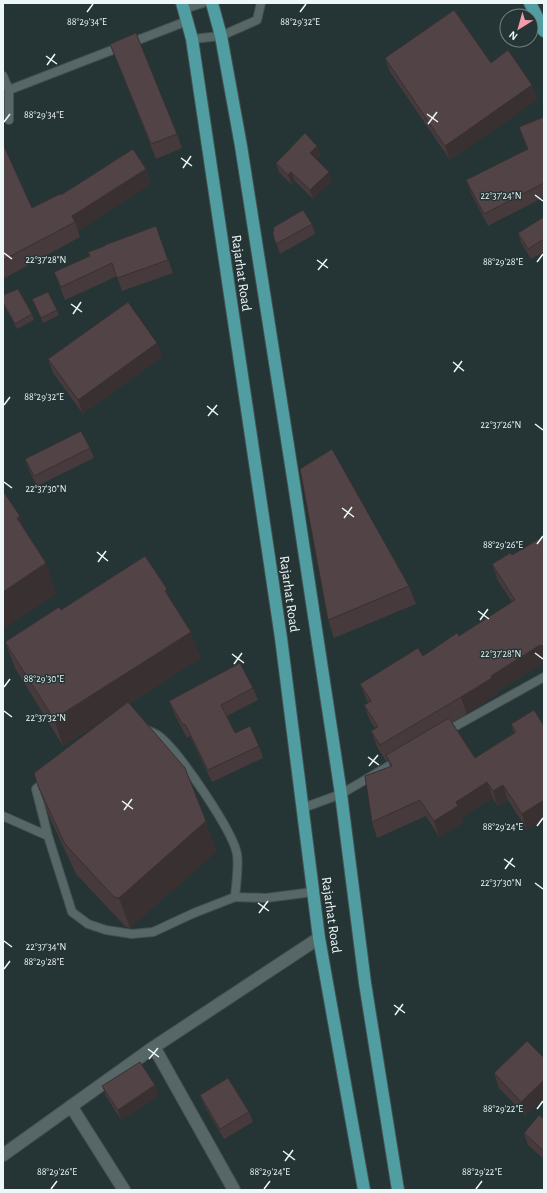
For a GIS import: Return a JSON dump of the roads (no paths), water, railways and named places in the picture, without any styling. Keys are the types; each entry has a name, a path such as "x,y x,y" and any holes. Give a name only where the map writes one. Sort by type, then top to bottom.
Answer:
{"main road":[{"path":"212,3 221,36 241,146 341,794 365,983 398,1190"},
{"path":"530,3 544,31"},
{"name":"Rajarhat Road","path":"185,11 192,39 280,630 319,938 364,1190"}],"street":[{"path":"3,1155 154,1048 319,938"},
{"path":"154,1048 234,1190"},
{"path":"71,1106 124,1190"}],"lane":[{"path":"9,90 203,3"},
{"path":"192,39 221,36 257,20 261,3"},
{"path":"3,76 9,90 9,120"},
{"path":"438,737 544,677"},
{"path":"138,726 159,736 172,748 203,791 227,830 237,854 236,897"},
{"path":"303,808 341,794 405,756"},
{"path":"51,774 36,789 48,836 72,912 88,924 106,930 132,934 152,932 194,913 236,897 266,898 313,892"},
{"path":"3,816 48,836"}]}
